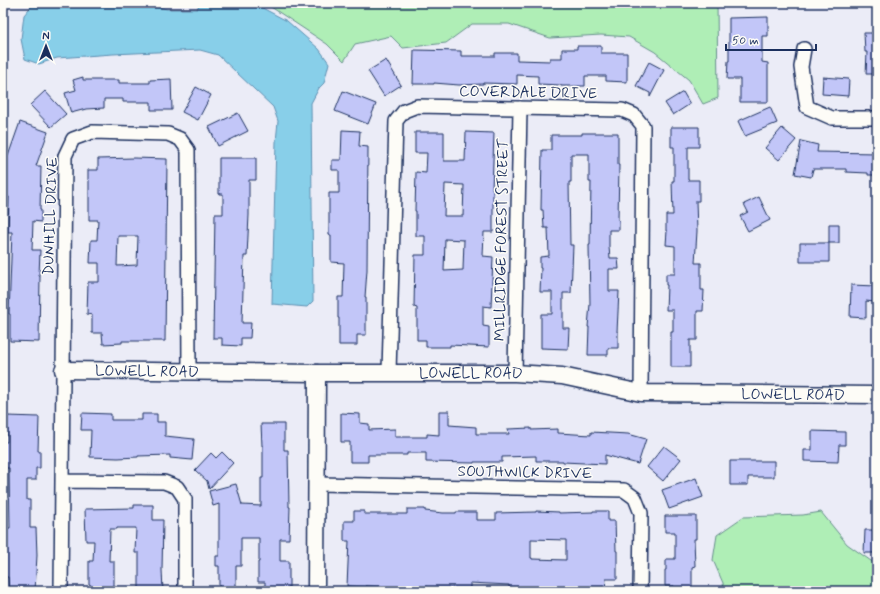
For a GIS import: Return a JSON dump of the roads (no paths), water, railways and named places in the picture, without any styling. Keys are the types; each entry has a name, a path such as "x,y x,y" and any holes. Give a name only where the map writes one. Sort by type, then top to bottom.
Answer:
{"street":[{"path":"804,49 801,67 806,107 832,118 877,118"},
{"name":"COVERDALE DRIVE","path":"389,372 396,121 404,111 417,106 622,110 634,115 643,126 641,393"},
{"name":"MILLRIDGE FOREST STREET","path":"515,373 520,108"},
{"name":"DUNHILL DRIVE","path":"61,591 65,156 73,139 92,132 168,134 180,139 188,150 189,372"},
{"name":"LOWELL ROAD","path":"63,370 317,373 515,373 562,376 641,393 877,395"},
{"path":"316,591 317,373"},
{"path":"62,481 164,482 177,487 185,500 185,591"},
{"name":"SOUTHWICK DRIVE","path":"317,484 624,490 635,498 641,513 640,591"}],"water":[{"path":"34,3 141,3 167,9 197,9 200,3 253,3 287,21 319,49 329,63 324,83 319,88 311,103 313,301 307,307 272,304 276,142 278,121 273,107 218,55 200,50 57,58 39,64 25,59 21,39 24,15"}]}
